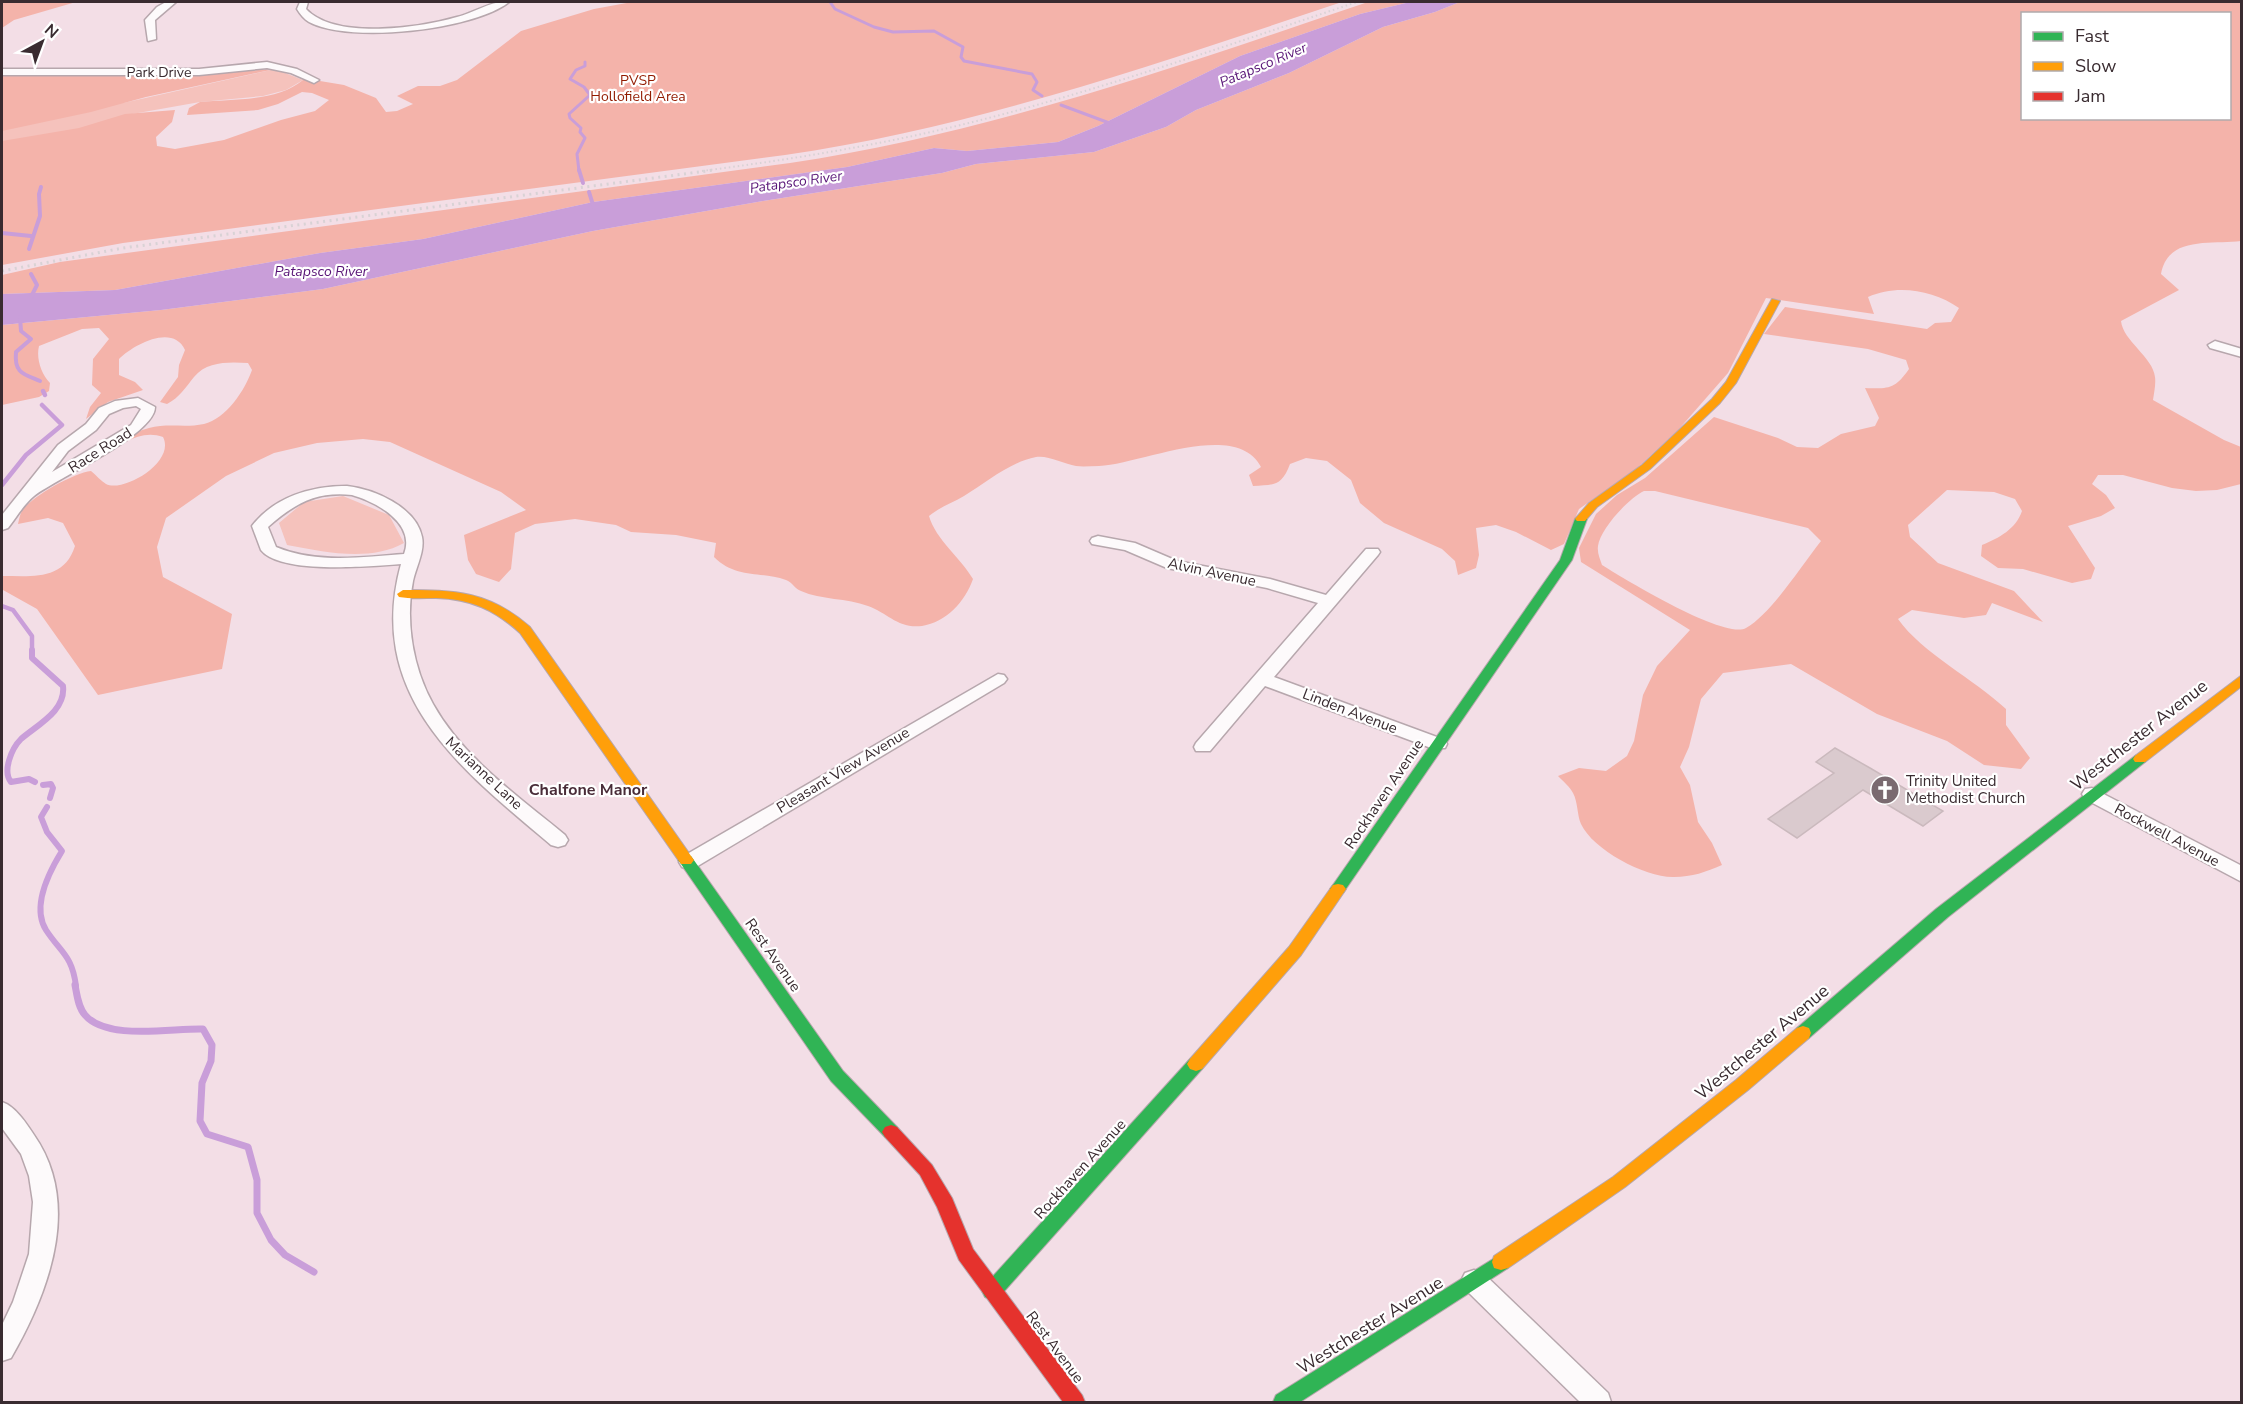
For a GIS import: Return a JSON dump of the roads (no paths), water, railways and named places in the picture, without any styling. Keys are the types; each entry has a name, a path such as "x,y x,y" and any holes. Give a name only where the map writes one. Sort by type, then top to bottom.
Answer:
{"street":[{"path":"151,39 150,20 160,9 172,2"},
{"path":"304,2 301,9 303,14 313,21 336,27 370,30 443,24 505,2"},
{"name":"Park Drive","path":"2,72 199,72 267,65 294,71 314,80"},
{"name":"Rockhaven Avenue","path":"992,1291 1263,990 1295,951 1566,560 1582,518 1605,495 1646,467 1716,401 1731,383 1775,301"},
{"path":"2216,345 2241,353"},
{"name":"Race Road","path":"2,525 26,494 63,447 91,427 104,411 120,404 138,402 148,407 148,412 136,428 26,494"},
{"name":"Marianne Lane","path":"411,558 328,563 278,555 268,550 260,526 292,500 337,490 353,491 392,507 400,513 416,543 403,594 402,626 405,661 430,719 450,744 475,769 558,840"},
{"name":"Alvin Avenue","path":"1098,541 1129,546 1173,565 1270,584 1328,601"},
{"path":"1203,747 1372,552"},
{"name":"Rest Avenue","path":"403,594 468,596 483,599 511,613 540,649 837,1076 905,1145 926,1170 945,1204 966,1254 1075,1402"},
{"name":"Pleasant View Avenue","path":"689,862 998,679"},
{"name":"Linden Avenue","path":"1263,679 1438,744"},
{"name":"Westchester Avenue","path":"1283,1402 1474,1281 1619,1182 1742,1084 1942,913 2092,794 2237,687"},
{"name":"Rockwell Avenue","path":"2092,794 2241,875"},
{"path":"2,1112 31,1151 40,1175 46,1209 43,1245 32,1287 13,1331 2,1349"},
{"path":"1474,1281 1598,1402"}],"water":[{"name":"Patapsco River","path":"1410,2 1460,2 1383,27 1289,73 1196,110 1166,127 1094,152 976,164 942,173 593,231 323,289 161,310 2,325 2,294 115,290 320,253 423,239 593,202 847,167 934,148 967,151 1058,142 1098,126 1240,56 1360,14"}],"waterway":[{"path":"830,2 835,9 874,27 893,32 934,31 963,47 961,57 964,61 1032,74 1037,82 1033,90 1042,96"},
{"path":"579,171 577,154 585,138 580,132 581,128 570,118 569,114 590,95 584,87 570,79 576,70 585,66 585,62"},
{"path":"1061,105 1112,124"},
{"path":"579,170 583,183"},
{"path":"29,249 40,216 41,187"},
{"path":"589,192 594,208"},
{"path":"2,233 31,236"},
{"path":"31,274 37,285 31,297"},
{"path":"20,317 21,331 31,339 16,352 18,369 40,381"},
{"path":"43,391 45,395"},
{"path":"2,485 26,455 62,425 42,405"},
{"path":"2,606 13,610 32,636 32,658 63,686 63,695 55,710 21,739 9,760 8,777 11,782 29,779 35,782"},
{"path":"43,785 51,784 53,788 50,798"},
{"path":"47,807 41,817 47,832 62,851 47,879 40,910 46,930 72,967 76,986"},
{"path":"75,985 79,1005 85,1015 95,1023 108,1028 124,1031 203,1029 212,1045 211,1061 202,1083 200,1121 207,1134 248,1147 257,1180 257,1213 271,1240 285,1255 314,1272"}],"railway":[{"path":"702,171 845,149 985,119 1092,89 1357,2"},
{"path":"2,271 123,248 714,170"}],"place":[{"name":"Trinity United Methodist Church","path":"1885,790"}],"district":[{"name":"Chalfone Manor","path":"588,790"}],"park label":[{"name":"PVSP Hollofield Area","path":"638,88"}]}
